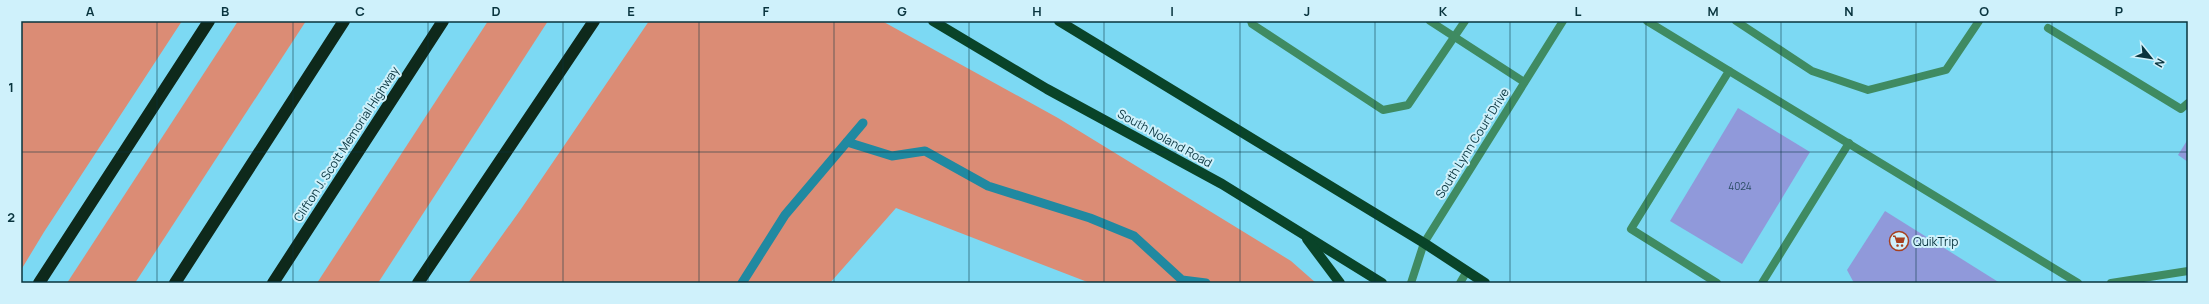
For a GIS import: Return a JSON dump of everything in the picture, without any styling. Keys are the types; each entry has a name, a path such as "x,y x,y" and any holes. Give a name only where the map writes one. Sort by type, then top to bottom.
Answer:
{"highway":[{"path":"39,283 209,21"},
{"path":"175,283 344,21"},
{"name":"Clifton J. Scott Memorial Highway","path":"273,283 444,21"},
{"path":"418,283 594,21"}],"main road":[{"name":"South Noland Road","path":"933,21 1047,89 1222,184 1382,283"},
{"path":"1059,21 1424,243 1485,283"},
{"path":"1305,236 1340,283"}],"street":[{"path":"1251,21 1252,24 1383,110 1408,105 1465,21"},
{"path":"1430,21 1524,82"},
{"name":"South Lynn Court Drive","path":"1410,283 1424,243 1563,21"},
{"path":"1647,21 2078,283"},
{"path":"1736,21 1812,71 1868,90 1946,70 1980,21"},
{"path":"2048,28 2181,109 2188,103"},
{"path":"1717,283 1632,229 1729,71"},
{"path":"1762,283 1848,143"},
{"path":"1460,283 1467,271"},
{"path":"2111,283 2188,271"}],"shaded area":[{"path":"21,21 182,21 44,232 21,270"},
{"path":"238,21 306,21 135,283 67,283"},
{"path":"488,21 548,21 378,283 317,283"},
{"path":"649,21 882,21 1058,118 1291,261 1316,283 1090,283 896,208 830,283 468,283 521,209"}],"building":[{"path":"1738,108 1810,152 1742,264 1670,221"},
{"path":"2188,139 2188,162 2178,155"},
{"name":"QuikTrip","path":"1885,211 2000,283 1854,283 1847,270"}],"waterway":[{"path":"742,283 785,215 863,123"},
{"path":"847,142 892,156 925,151 988,186 1090,218 1134,236 1182,280 1206,283"}],"place":[{"name":"QuikTrip","path":"1899,241"}]}
